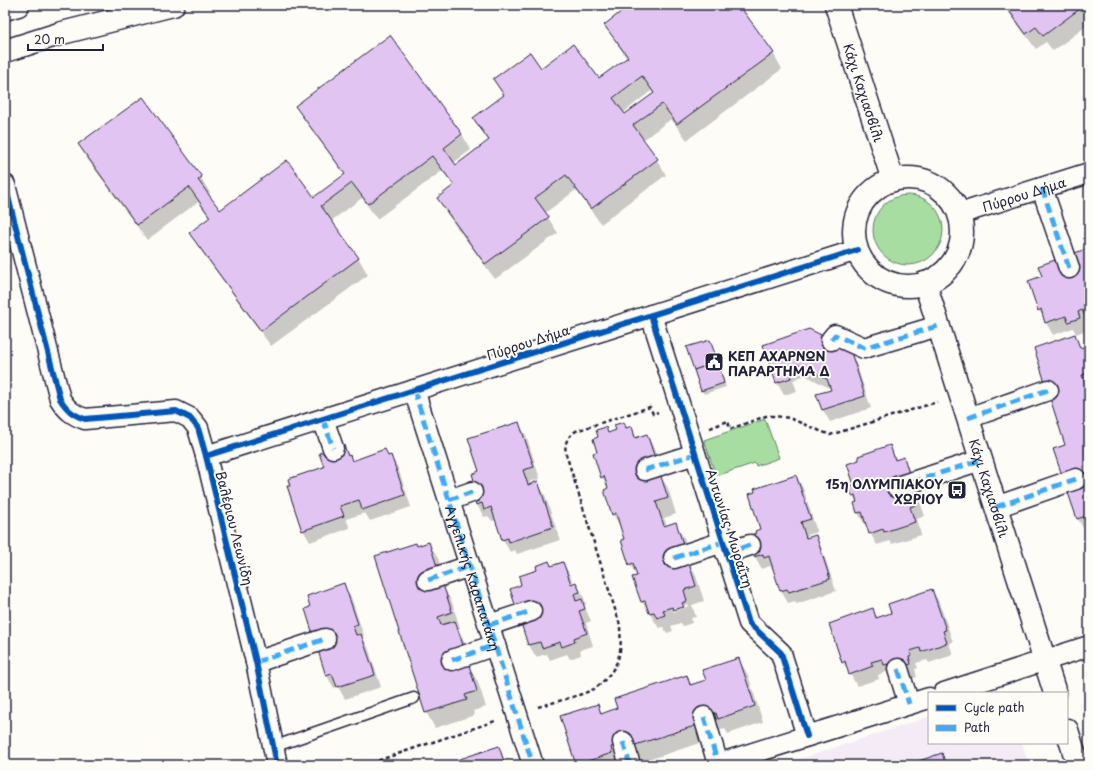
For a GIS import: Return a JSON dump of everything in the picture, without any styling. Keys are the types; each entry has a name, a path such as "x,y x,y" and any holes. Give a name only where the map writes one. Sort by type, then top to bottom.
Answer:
{"street":[{"path":"5,9 18,5"},
{"path":"5,51 62,33 173,5"},
{"name":"Κάχι Καχιασβίλι","path":"836,5 893,180"},
{"name":"Πύρρου Δήμα","path":"959,214 1089,173"},
{"path":"914,178 933,184 949,197 959,214 962,235 956,256 943,273 925,283 908,286 892,283 882,279 865,264 857,250 854,232 857,215 864,199 878,187 893,180 914,178"},
{"name":"Βαλέριου Λεωνίδη","path":"5,184 60,399 66,409 74,416 85,419 176,411 190,418 198,428 256,662 275,756"},
{"path":"1042,188 1069,268"},
{"name":"Πύρρου Δήμα","path":"206,456 857,250"},
{"name":"Κάχι Καχιασβίλι","path":"925,283 1055,692"},
{"name":"Αντωνίας Μωραΐτη","path":"650,315 749,623 782,652 807,736"},
{"path":"831,340 835,335 864,348 938,326"},
{"name":"Αγγελικής Καραπατάκη","path":"414,390 533,765"},
{"path":"968,418 1048,390"},
{"path":"323,419 333,448"},
{"path":"645,470 695,454"},
{"path":"897,487 981,460"},
{"path":"996,507 1076,479"},
{"path":"449,500 472,492"},
{"path":"674,558 725,547 750,545"},
{"path":"428,580 470,566"},
{"path":"489,625 531,611"},
{"path":"256,662 325,639"},
{"path":"452,660 495,645"},
{"path":"947,692 1089,646"},
{"path":"898,669 909,704"},
{"path":"704,717 716,764 928,698"},
{"path":"1068,733 1078,765"},
{"path":"623,742 630,765"}],"lane":[{"path":"275,756 414,698"}],"path":[{"path":"689,435 728,421 730,429 766,416 789,418 830,435 960,394"},
{"path":"365,765 594,688 606,678 615,666 619,656 621,639 620,624 566,454 565,446 567,438 576,431 650,407 653,414 679,404"}],"shaded area":[{"path":"928,717 928,744 1022,744 1029,765 781,765"}],"green space":[{"path":"901,195 915,195 928,201 937,210 943,223 941,243 933,255 915,265 901,265 888,259 879,250 873,237 873,223 879,210 888,201"},
{"path":"765,419 779,458 756,466 755,463 716,476 704,440"}],"building":[{"path":"630,5 739,5 774,53 677,124 662,104 633,125 658,159 591,209 566,175 535,198 549,217 485,264 437,198 454,185 432,156 368,204 352,183 321,206 359,258 261,331 189,233 210,217 189,187 137,225 78,144 143,97 202,177 198,180 220,210 287,160 314,197 345,174 295,106 390,35 462,134 444,148 456,165 489,140 473,118 504,95 493,79 530,52 541,68 573,44 599,78 628,57 604,25","holes":["642,76 654,93 625,114 613,98"]},
{"path":"1005,5 1085,5 1043,36 1036,27 1026,34"},
{"path":"1086,249 1089,256 1089,315 1085,316 1082,310 1078,312 1080,318 1068,322 1066,316 1045,323 1041,309 1038,311 1028,281 1042,276 1038,266"},
{"path":"809,329 850,349 865,396 822,410 816,394 831,390 827,379 797,364 787,367 791,378 776,383 763,345"},
{"path":"1075,334 1080,348 1087,346 1089,351 1089,373 1082,375 1087,390 1089,389 1089,515 1077,519 1053,449 1065,445 1034,348"},
{"path":"710,340 718,362 694,370 686,347"},
{"path":"718,362 724,383 701,391 694,370"},
{"path":"519,422 534,467 523,470 528,485 538,481 553,527 509,542 508,538 502,540 491,507 484,510 482,503 476,505 469,481 474,480 472,474 479,471 468,438"},
{"path":"624,422 626,428 632,426 635,438 647,434 668,498 656,502 664,526 676,522 696,586 684,590 687,601 682,603 684,607 673,610 672,607 663,610 665,615 657,618 654,612 649,613 645,601 641,602 632,577 637,576 633,563 629,565 621,540 624,539 616,513 612,515 604,490 608,488 604,476 601,478 593,453 597,452 593,439 598,437 596,430 606,427 608,433 616,430 614,425"},
{"path":"344,445 348,456 350,455 352,461 385,449 388,456 391,455 405,495 362,510 359,500 340,506 344,516 302,531 287,486 290,486 288,479 324,467 319,453"},
{"path":"890,445 895,460 904,457 918,504 910,507 915,522 884,532 883,529 869,534 862,512 857,513 854,503 857,502 855,495 852,496 849,486 854,485 847,464 859,460 858,456"},
{"path":"796,475 811,519 801,522 806,538 816,535 830,579 789,592 787,589 780,591 769,556 764,558 763,554 754,557 748,536 756,533 755,531 760,529 749,494 755,492 754,489"},
{"path":"429,542 452,612 438,617 441,625 455,621 464,648 452,660 455,670 469,665 477,691 465,695 467,700 425,713 375,556 416,543 417,546"},
{"path":"549,561 551,566 563,562 571,584 576,582 580,592 574,594 576,601 582,599 585,609 579,611 587,633 574,638 575,642 562,647 560,642 542,648 540,642 528,645 510,589 521,585 519,576 537,570 536,566"},
{"path":"344,583 358,624 353,626 356,635 361,634 375,675 337,687 332,674 326,676 305,609 310,607 307,596"},
{"path":"932,589 946,630 943,631 947,643 921,652 920,648 910,651 912,656 909,657 911,664 890,672 888,664 884,665 882,659 871,662 873,666 849,675 845,661 842,663 829,624 873,608 876,618 891,613 888,604"},
{"path":"739,658 755,706 718,719 716,713 704,717 701,724 629,747 623,742 611,747 612,753 576,765 560,716 598,704 601,714 617,708 614,699 687,675 690,685 706,680 702,670"},
{"path":"499,746 505,765 459,765 457,760"},
{"path":"942,753 946,765 910,764"}],"marked path":[{"path":"1042,188 1069,268"},
{"path":"831,340 835,335 864,348 938,326"},
{"path":"414,390 533,765"},
{"path":"968,418 1048,390"},
{"path":"323,419 333,448"},
{"path":"645,470 695,454"},
{"path":"897,487 981,460"},
{"path":"996,507 1076,479"},
{"path":"449,500 472,492"},
{"path":"674,558 723,542"},
{"path":"726,553 750,545"},
{"path":"428,580 470,566"},
{"path":"489,625 531,611"},
{"path":"256,662 325,639"},
{"path":"452,660 495,645"},
{"path":"898,669 909,704"},
{"path":"704,717 718,764"},
{"path":"623,742 630,765"}],"cycle path":[{"path":"5,185 60,399 65,406 77,416 85,419 176,411 190,418 198,428 256,662 277,765"},
{"path":"206,456 857,250"},
{"path":"651,315 749,623 781,653 807,736"}],"place":[{"name":"ΚΕΠ ΑΧΑΡΝΩΝ ΠΑΡΑΡΤΗΜΑ Δ","path":"714,362"},
{"name":"15η ΟΛΥΜΠΙΑΚΟΥ ΧΩΡΙΟΥ","path":"957,490"}]}
